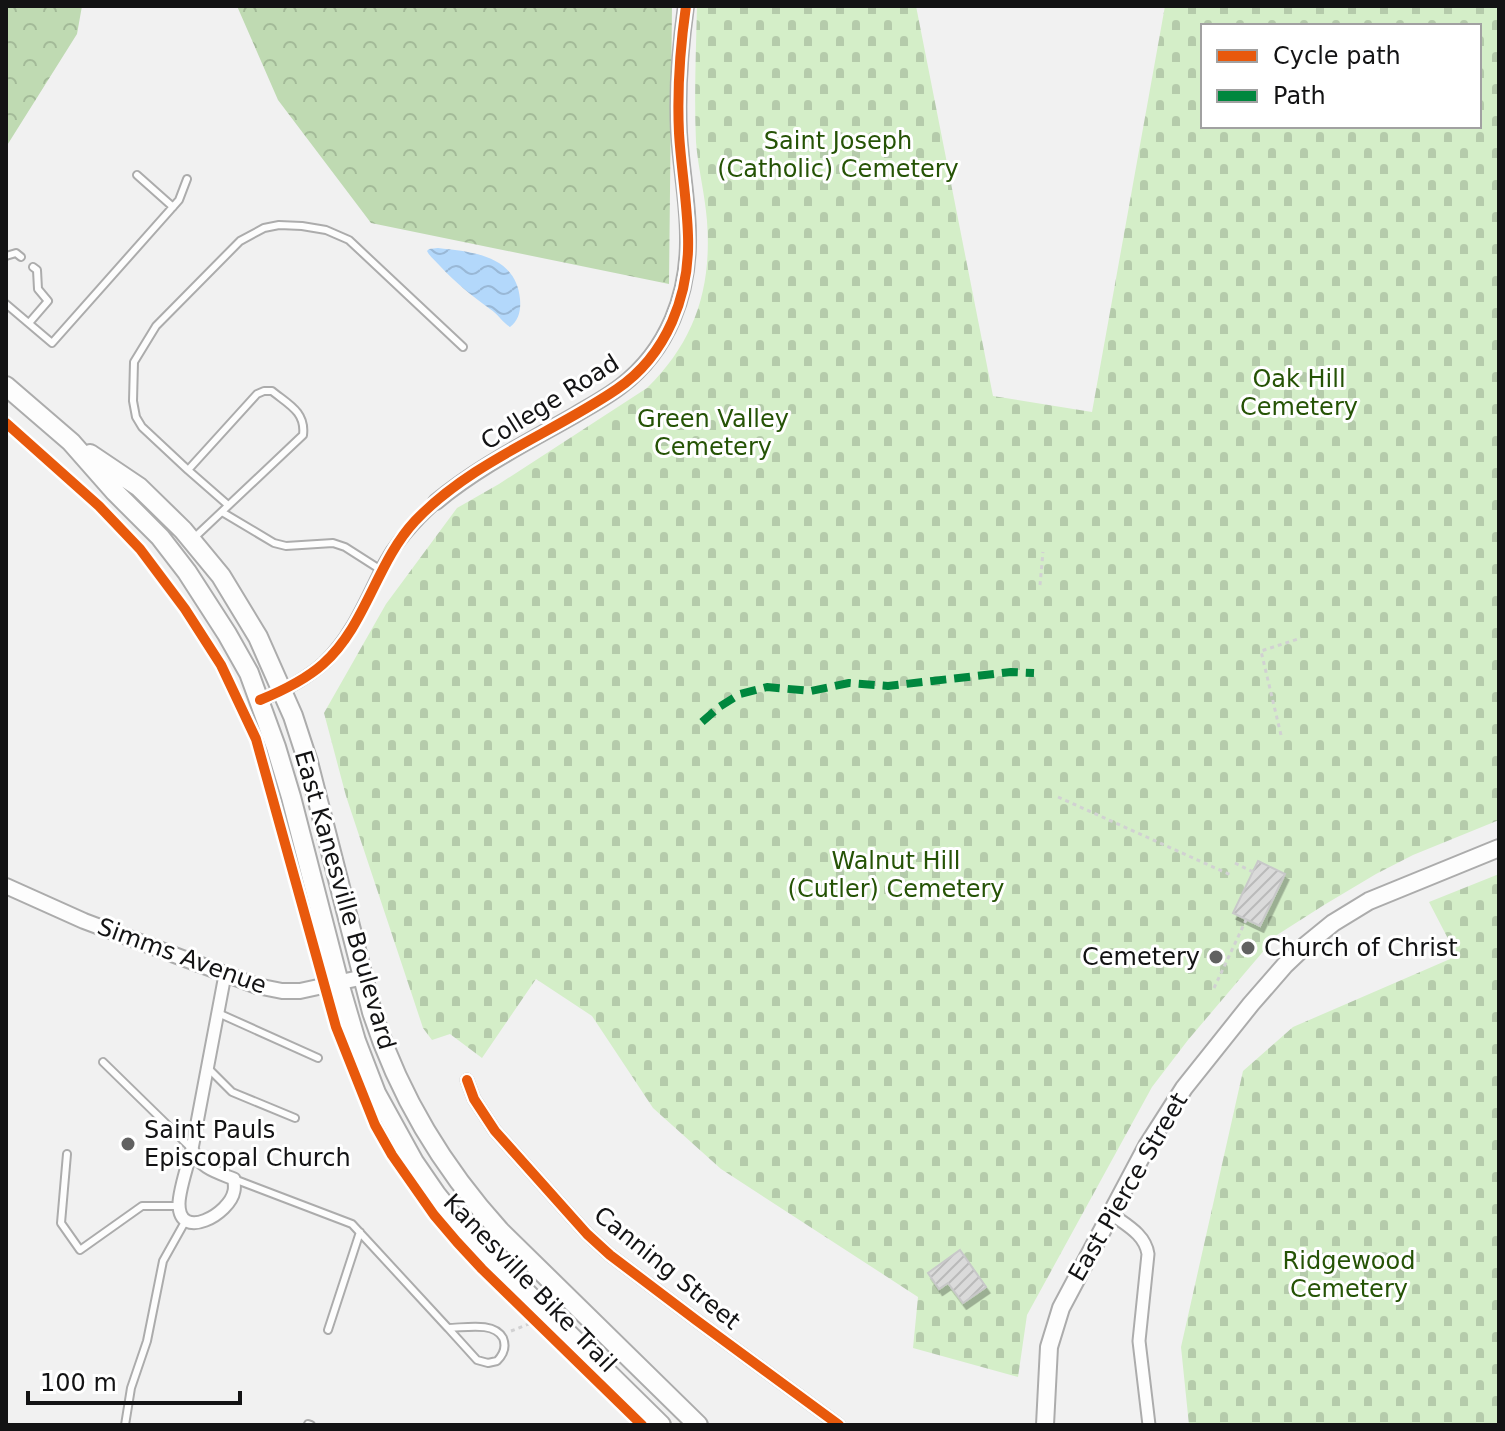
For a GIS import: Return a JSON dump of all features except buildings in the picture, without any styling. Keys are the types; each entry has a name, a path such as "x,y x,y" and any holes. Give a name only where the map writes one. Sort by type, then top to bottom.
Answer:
{"main road":[{"name":"East Kanesville Boulevard","path":"6,386 71,442 139,487 192,540 221,576 264,649 293,716 384,1047 426,1132 454,1175 500,1231 698,1425"},
{"name":"East Kanesville Boulevard","path":"71,442 160,537 187,572 249,673 291,797 356,1041 376,1093 398,1135 436,1194 471,1238 661,1425"},
{"name":"East Pierce Street","path":"1045,1425 1047,1363 1053,1332 1068,1294 1163,1118 1184,1088 1285,965 1333,923 1382,895 1499,848"}],"street":[{"name":"College Road","path":"260,700 282,691 323,664 337,649 350,631 386,560 414,522 436,502 462,480 621,386 651,357 664,338 682,294 687,269 688,237 678,100 686,6"},
{"name":"Simms Avenue","path":"6,886 84,921 257,986 300,991 364,977"},
{"path":"192,1149 205,1167 234,1179 234,1194 221,1211 207,1221 197,1223 186,1220 178,1206 225,975"},
{"name":"Canning Street","path":"467,1080 474,1099 495,1131 587,1234 671,1302 839,1425"},
{"path":"1110,1213 1141,1236 1148,1254 1139,1341 1149,1425"}],"lane":[{"path":"137,175 173,207"},
{"path":"6,304 52,343 179,200 187,179"},
{"path":"228,505 142,427 133,401 134,362 156,326 240,241 264,228 279,225 326,230 349,240 463,347"},
{"path":"6,256 16,253 21,257"},
{"path":"29,323 48,301 38,289 37,270 33,267"},
{"path":"188,470 257,394 264,391 272,391 303,421 303,435 192,540"},
{"path":"222,512 274,543 286,546 333,543 345,547 381,571"},
{"path":"218,1013 318,1058"},
{"path":"103,1062 192,1149"},
{"path":"207,1067 232,1092 295,1118"},
{"path":"67,1154 61,1223 80,1250 142,1206 178,1206"},
{"path":"234,1179 352,1224 477,1360 500,1359 505,1347 500,1335 493,1330 448,1328"},
{"path":"125,1425 131,1388 147,1341 163,1261 186,1220"},
{"path":"328,1330 360,1232"}],"path":[{"path":"1040,585 1043,552"},
{"path":"1281,735 1261,651 1301,638"},
{"path":"1058,797 1233,876"},
{"path":"1235,863 1253,872"},
{"path":"1214,988 1246,920"},
{"path":"500,1335 536,1321"}],"green space":[{"path":"6,6 82,6 77,34 6,147"},
{"path":"237,6 672,6 669,284 371,223 278,100"},
{"path":"697,6 916,6 993,396 1092,412 1165,6 1499,6 1499,820 1413,855 1376,874 1277,935 1152,1087 1027,1315 1018,1377 913,1348 918,1297 721,1169 653,1108 592,1016 536,979 482,1058 450,1034 432,1040 423,1028 346,796 324,713 386,604 457,508 647,388 677,352 697,312 703,291 708,245 696,142"},
{"name":"Ridgewood Cemetery","path":"1499,874 1499,1425 1189,1425 1181,1347 1243,1071 1293,1027 1457,956 1429,902"}],"water":[{"path":"438,248 490,258 510,273 517,284 520,303 519,314 510,327 464,289 427,251"}],"marked path":[{"path":"702,722 740,694 767,687 811,691 849,683 888,686 1011,672 1034,673"}],"cycle path":[{"path":"260,700 309,675 338,649 361,613 390,556 415,521 437,500 486,465 617,389 634,375 662,341 680,301 688,258 678,117 686,6"},
{"name":"Kanesville Bike Trail","path":"6,423 99,506 140,549 185,609 221,665 256,739 336,1027 375,1125 392,1155 457,1242 642,1425"},
{"path":"467,1080 474,1099 495,1131 587,1234 610,1255 839,1425"}],"place":[{"name":"Church of Christ","path":"1248,948"},
{"name":"Cemetery","path":"1216,957"},
{"name":"Saint Pauls Episcopal Church","path":"128,1144"}],"park label":[{"name":"Saint Joseph (Catholic) Cemetery","path":"838,155"},
{"name":"Oak Hill Cemetery","path":"1299,393"},
{"name":"Green Valley Cemetery","path":"713,433"},
{"name":"Walnut Hill (Cutler) Cemetery","path":"896,875"}]}
